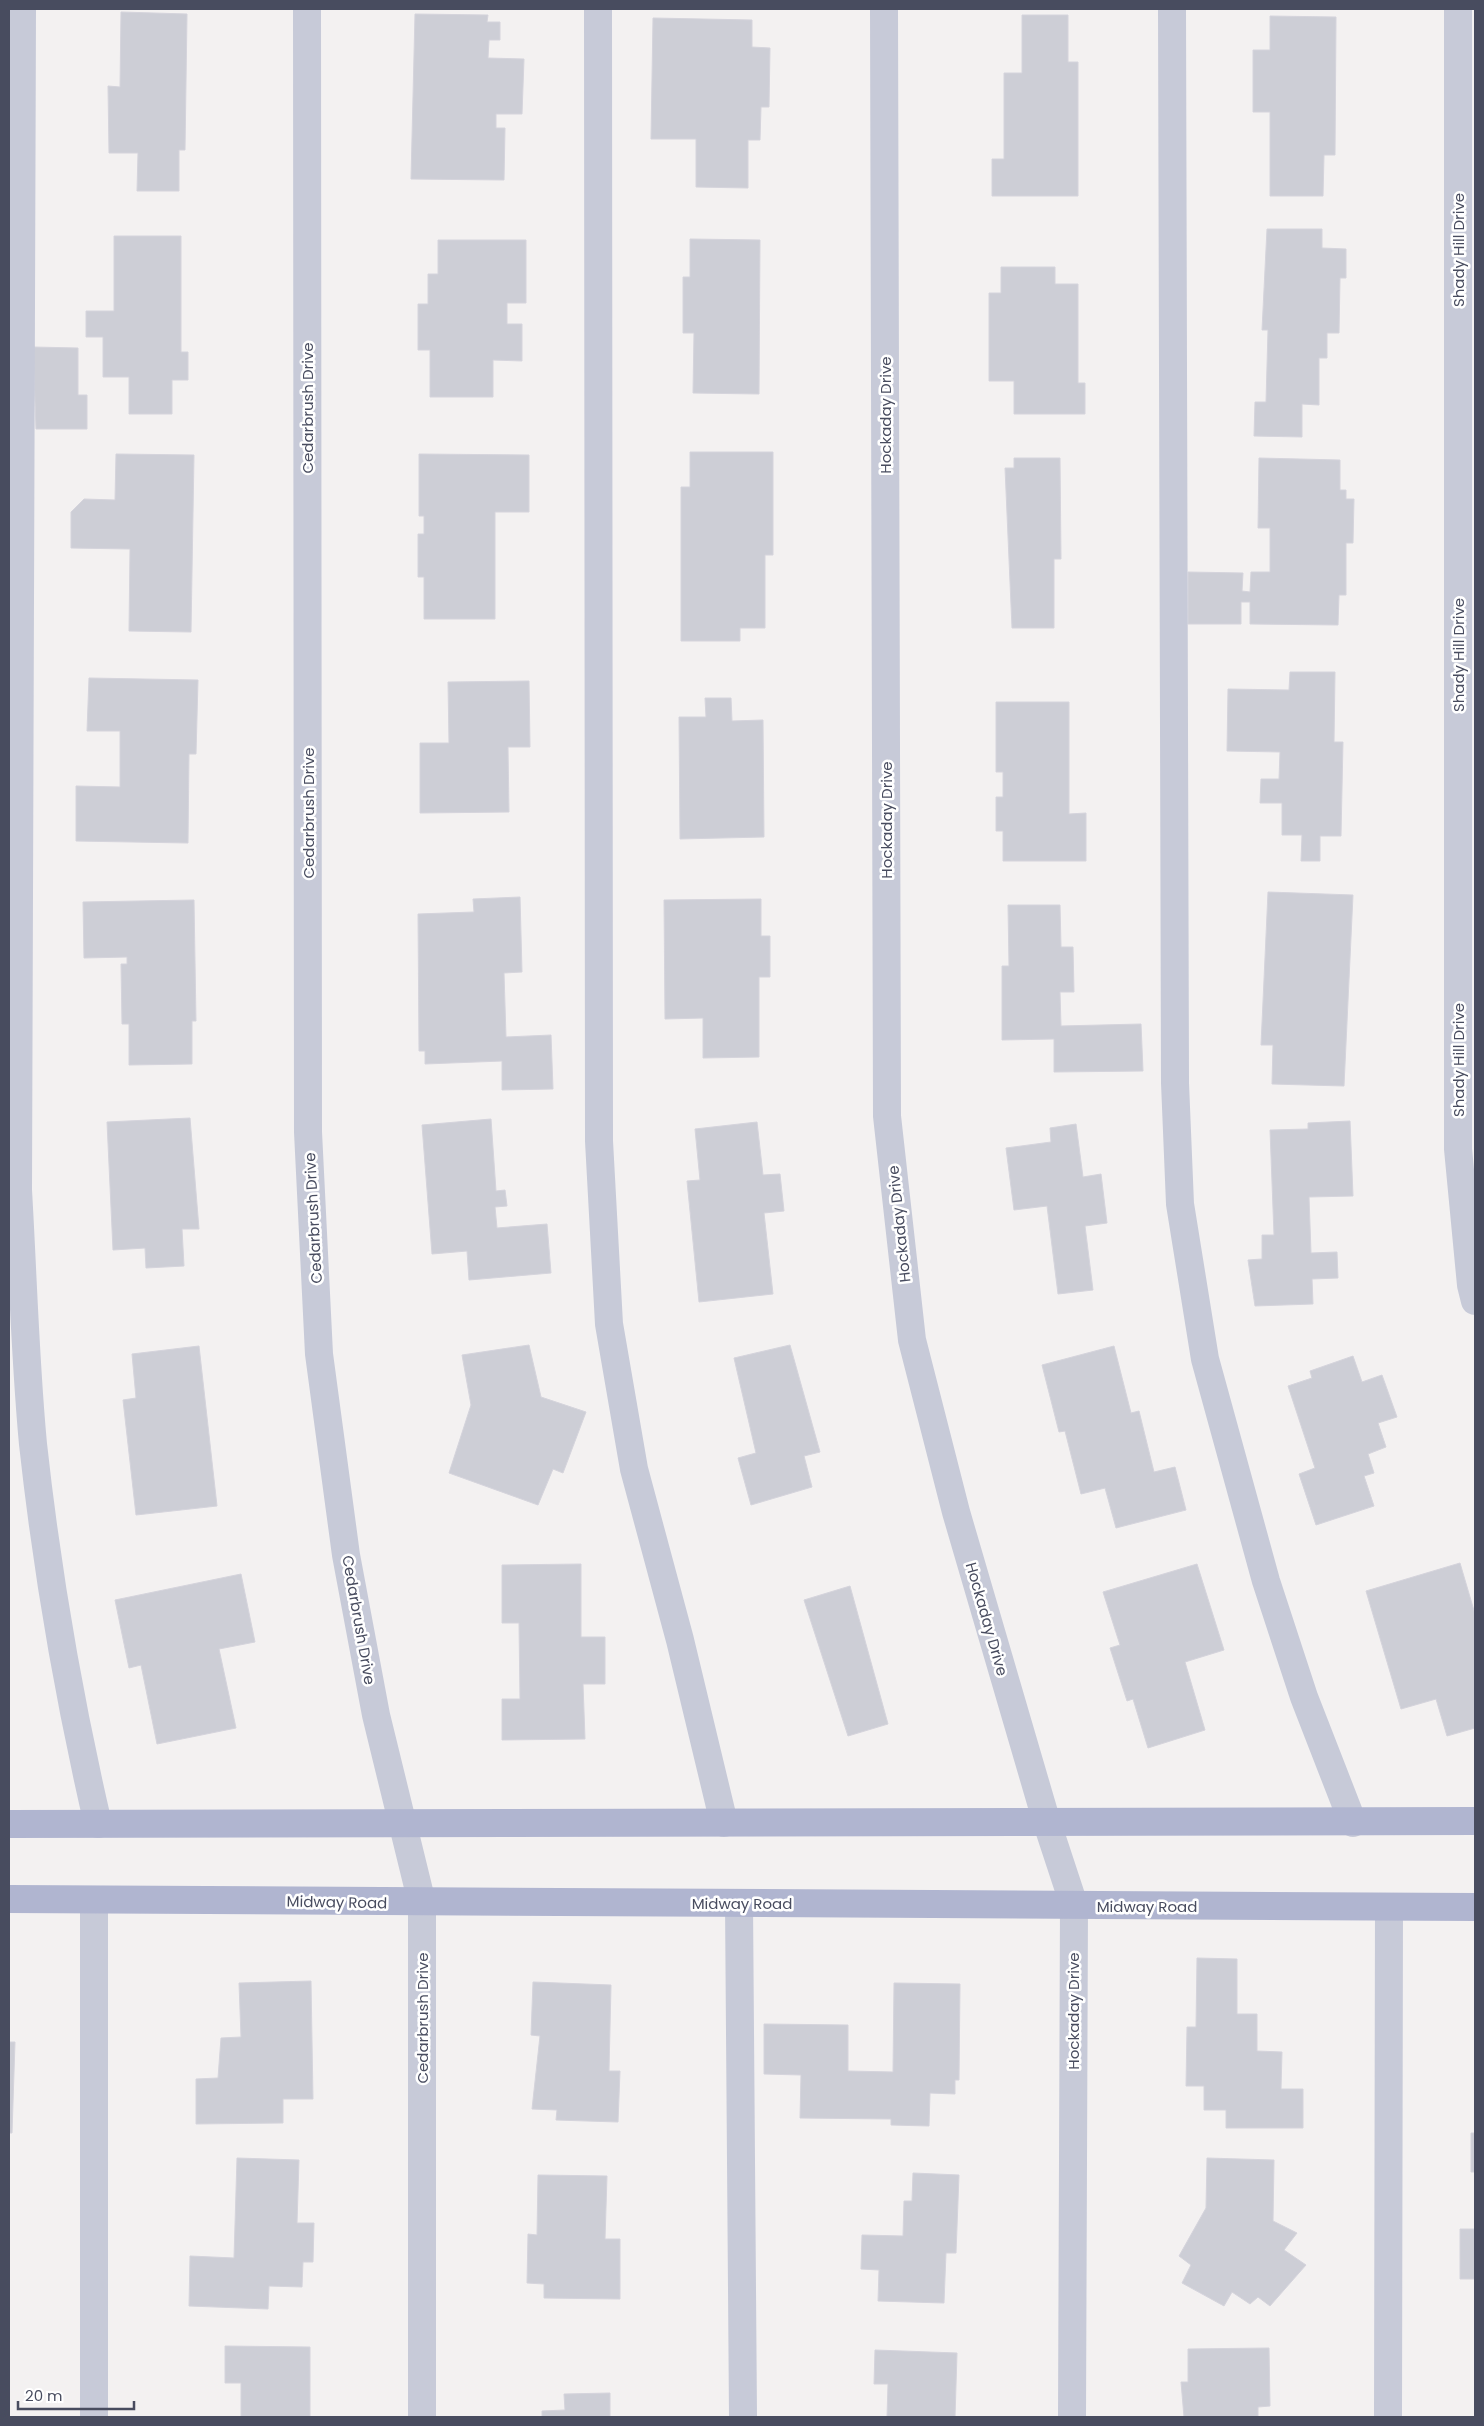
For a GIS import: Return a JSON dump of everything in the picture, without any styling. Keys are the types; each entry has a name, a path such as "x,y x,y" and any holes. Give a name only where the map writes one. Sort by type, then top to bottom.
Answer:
{"main road":[{"path":"9,1824 1475,1822"},
{"name":"Midway Road","path":"9,1900 1475,1908"}],"street":[{"path":"22,9 18,1190 27,1369 38,1489 59,1632 98,1824"},
{"name":"Cedarbrush Drive","path":"307,9 308,1122 319,1354 346,1555 376,1715 422,1903 422,2417"},
{"path":"598,9 599,1141 608,1324 634,1470 680,1640 724,1823"},
{"name":"Hockaday Drive","path":"884,9 887,1116 912,1340 956,1512 1047,1823 1074,1905 1072,2417"},
{"path":"1172,9 1175,1083 1180,1204 1205,1359 1264,1572 1304,1697 1353,1823"},
{"name":"Shady Hill Drive","path":"1458,9 1467,1149 1471,1285 1475,1300"},
{"path":"94,1900 94,2417"},
{"path":"739,1903 743,2417"},
{"path":"1388,2417 1389,1907"}],"building":[{"path":"121,12 187,14 185,150 179,150 179,191 137,191 138,153 109,153 108,86 120,87"},
{"path":"415,14 488,15 487,22 500,22 500,40 489,40 488,58 524,59 522,114 496,114 496,128 505,128 504,180 411,179"},
{"path":"1022,15 1068,15 1068,62 1078,62 1078,196 992,196 992,159 1004,159 1004,73 1022,73"},
{"path":"1270,16 1336,17 1335,155 1324,155 1323,196 1270,196 1270,112 1253,112 1253,50 1270,50"},
{"path":"653,18 752,20 752,47 770,48 769,107 761,107 760,140 748,140 748,188 696,187 696,139 651,139"},
{"path":"1267,229 1322,229 1322,248 1346,249 1346,278 1340,278 1339,333 1327,333 1327,358 1319,358 1319,405 1302,404 1302,437 1254,436 1255,402 1266,402 1268,330 1262,330"},
{"path":"114,236 181,236 181,352 188,352 188,380 172,380 172,414 129,414 129,377 103,377 103,337 86,337 86,311 114,311"},
{"path":"690,239 760,240 759,394 693,393 694,333 683,333 683,277 690,277"},
{"path":"438,240 526,240 526,303 507,303 507,324 522,324 522,361 493,360 493,397 430,397 430,350 418,350 418,304 428,304 428,274 438,274"},
{"path":"1001,267 1055,267 1055,284 1078,284 1078,383 1085,383 1085,414 1014,414 1014,381 989,381 989,293 1001,293"},
{"path":"33,347 78,348 78,395 87,395 87,429 36,429"},
{"path":"690,452 773,452 773,555 765,555 765,628 740,628 740,641 681,641 681,487 690,487"},
{"path":"116,454 194,455 191,632 129,631 130,549 71,548 71,512 84,499 115,500"},
{"path":"419,454 529,455 529,512 495,512 495,619 424,619 424,577 418,577 418,534 424,534 424,516 419,516"},
{"path":"1014,458 1060,458 1061,559 1054,559 1054,628 1012,628 1005,468 1014,468"},
{"path":"1259,458 1340,460 1340,490 1346,490 1346,499 1354,499 1353,543 1346,543 1346,595 1339,595 1338,625 1250,624 1250,602 1241,602 1241,624 1188,624 1188,572 1243,573 1242,591 1250,592 1251,572 1270,572 1270,528 1258,528"},
{"path":"1290,672 1335,672 1334,742 1343,742 1341,836 1320,836 1320,861 1301,861 1302,835 1282,835 1282,803 1260,803 1261,779 1279,779 1280,752 1227,751 1228,689 1289,690"},
{"path":"89,678 198,680 196,754 189,754 188,843 76,841 76,786 120,787 120,731 87,731"},
{"path":"529,681 530,747 508,747 509,812 420,813 420,743 449,743 448,682"},
{"path":"705,698 731,698 732,721 763,720 764,837 680,839 679,717 706,717"},
{"path":"996,702 1069,702 1069,814 1086,813 1086,861 1003,861 1003,831 996,831 996,797 1003,797 1003,772 996,772"},
{"path":"1268,892 1353,895 1344,1086 1272,1084 1273,1045 1261,1045"},
{"path":"520,897 522,972 504,973 506,1037 551,1035 553,1089 502,1090 502,1061 425,1064 425,1051 419,1051 418,914 474,912 473,899"},
{"path":"761,899 761,936 770,936 770,977 759,977 759,1057 703,1058 703,1018 665,1019 664,900"},
{"path":"194,900 196,1021 192,1021 192,1064 129,1065 129,1024 122,1024 121,964 127,964 127,957 84,958 83,902"},
{"path":"1008,905 1060,905 1061,947 1073,947 1074,992 1060,992 1061,1026 1141,1024 1143,1071 1054,1072 1054,1039 1002,1040 1002,966 1009,966"},
{"path":"190,1118 199,1229 182,1229 184,1266 146,1268 145,1248 113,1250 107,1122"},
{"path":"491,1119 496,1191 505,1190 507,1206 495,1207 497,1228 547,1224 551,1273 469,1280 467,1251 432,1254 422,1125"},
{"path":"1350,1121 1353,1196 1309,1197 1311,1253 1337,1252 1338,1278 1312,1279 1313,1304 1255,1306 1248,1260 1262,1259 1262,1235 1274,1235 1270,1130 1308,1129 1308,1123"},
{"path":"757,1122 763,1175 780,1174 784,1211 764,1213 773,1294 699,1302 687,1181 700,1180 695,1129"},
{"path":"1076,1124 1083,1177 1101,1174 1107,1223 1085,1226 1093,1290 1058,1294 1047,1206 1014,1210 1006,1148 1051,1142 1050,1128"},
{"path":"529,1345 541,1397 586,1412 563,1473 553,1469 538,1505 449,1473 471,1405 462,1355"},
{"path":"790,1345 820,1452 804,1456 812,1487 751,1505 738,1458 756,1453 734,1358"},
{"path":"199,1346 217,1506 136,1515 123,1400 136,1398 132,1354"},
{"path":"1114,1346 1131,1413 1139,1411 1154,1472 1175,1467 1186,1510 1116,1528 1105,1488 1081,1494 1065,1431 1059,1432 1042,1365"},
{"path":"1353,1356 1362,1382 1382,1375 1397,1417 1378,1423 1386,1447 1368,1454 1374,1473 1364,1476 1374,1506 1316,1525 1299,1474 1315,1468 1288,1386 1312,1378 1310,1371"},
{"path":"1460,1563 1475,1614 1475,1728 1447,1736 1436,1699 1401,1709 1366,1591"},
{"path":"581,1564 581,1637 605,1637 605,1684 583,1684 585,1739 502,1740 502,1699 520,1699 519,1623 502,1623 502,1565"},
{"path":"1197,1564 1224,1650 1185,1662 1205,1730 1148,1748 1133,1699 1127,1701 1110,1648 1120,1645 1103,1592"},
{"path":"241,1574 255,1642 219,1649 236,1728 157,1744 141,1665 129,1668 115,1600"},
{"path":"850,1586 888,1724 848,1736 804,1600"},
{"path":"1197,1958 1237,1959 1237,2014 1257,2014 1257,2051 1282,2052 1281,2089 1303,2089 1303,2128 1226,2128 1226,2110 1204,2110 1204,2086 1186,2086 1187,2027 1196,2027"},
{"path":"311,1981 313,2099 283,2099 283,2123 196,2124 196,2079 218,2078 221,2038 241,2037 239,1983"},
{"path":"533,1982 611,1985 609,2071 620,2071 618,2122 556,2120 557,2110 532,2109 540,2036 531,2035"},
{"path":"894,1983 960,1984 959,2080 955,2080 955,2094 930,2093 929,2126 891,2125 891,2119 800,2118 801,2075 764,2074 764,2024 848,2025 848,2071 893,2072"},
{"path":"9,2042 15,2042 12,2133 9,2133"},
{"path":"1471,2133 1475,2133 1475,2172 1471,2172"},
{"path":"237,2158 299,2160 297,2223 314,2223 313,2262 303,2262 302,2287 269,2286 268,2309 189,2306 190,2256 234,2258"},
{"path":"1207,2158 1274,2160 1273,2221 1297,2233 1284,2250 1306,2265 1270,2306 1258,2297 1250,2304 1232,2292 1224,2306 1182,2283 1191,2265 1179,2256 1206,2208"},
{"path":"913,2173 959,2175 956,2253 946,2253 944,2303 878,2301 879,2270 861,2269 862,2235 903,2236 904,2201 912,2201"},
{"path":"538,2175 607,2176 605,2239 620,2239 620,2299 544,2298 544,2284 527,2283 528,2234 537,2235"},
{"path":"1460,2229 1475,2229 1475,2279 1460,2279"},
{"path":"225,2346 310,2347 310,2417 241,2417 241,2383 225,2383"},
{"path":"1269,2348 1270,2406 1258,2407 1258,2417 1184,2417 1181,2382 1188,2382 1188,2349"},
{"path":"875,2350 957,2353 955,2417 887,2417 888,2384 874,2384"},
{"path":"610,2393 610,2417 542,2417 542,2411 565,2410 564,2394"}]}
